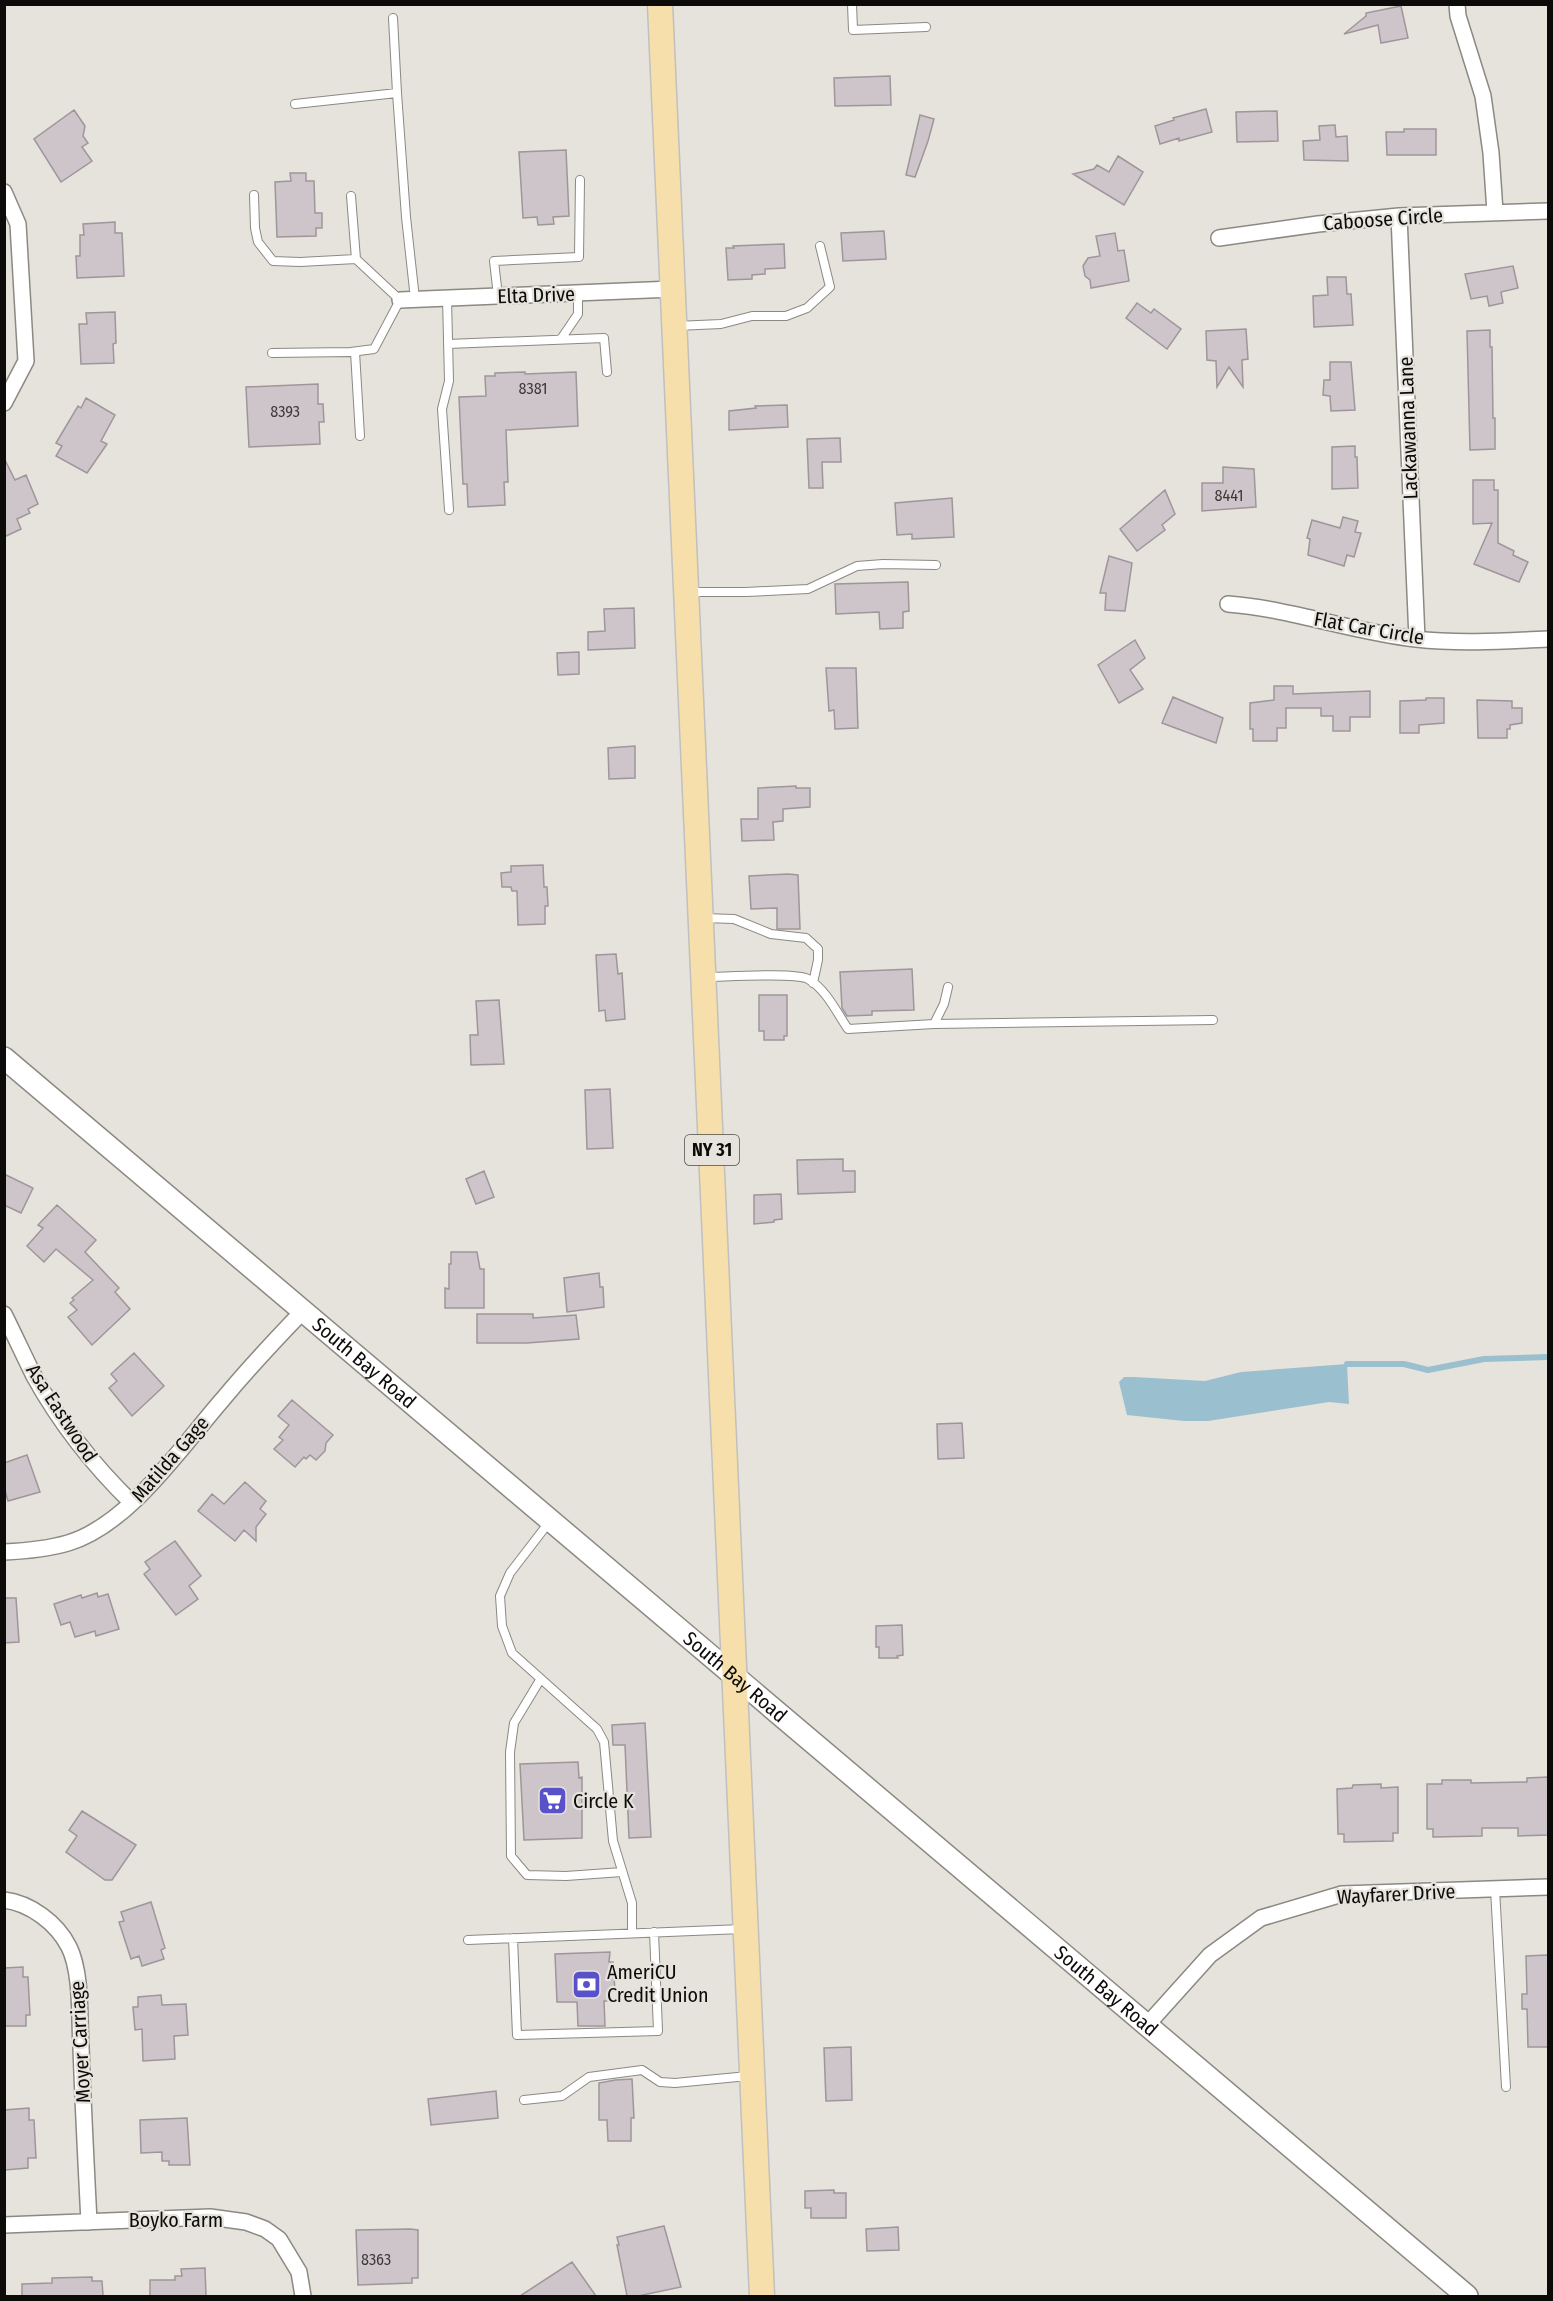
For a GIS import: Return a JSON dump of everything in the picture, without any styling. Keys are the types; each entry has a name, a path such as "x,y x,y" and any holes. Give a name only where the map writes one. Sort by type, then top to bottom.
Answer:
{"main road":[{"name":"NY 31","path":"660,4 762,2296"}],"street":[{"path":"1456,4 1483,96 1491,153 1495,212"},
{"path":"4,192 18,224 26,361 4,403"},
{"name":"Caboose Circle","path":"1219,238 1318,224 1398,216 1548,211"},
{"name":"Lackawanna Lane","path":"1398,216 1417,639"},
{"name":"Elta Drive","path":"407,299 673,289"},
{"name":"Flat Car Circle","path":"1228,604 1264,607 1349,627 1417,639 1508,641 1548,639"},
{"name":"South Bay Road","path":"4,1058 1467,2296"},
{"name":"Matilda Gage","path":"4,1552 28,1551 69,1543 105,1524 132,1503 253,1363 303,1311"},
{"name":"Asa Eastwood","path":"4,1314 35,1377 75,1439 103,1474 132,1503"},
{"name":"Wayfarer Drive","path":"1147,2025 1210,1955 1262,1918 1342,1894 1548,1887"},
{"name":"Moyer Carriage","path":"4,1900 18,1902 47,1919 70,1948 75,1966 89,2222"},
{"name":"Boyko Farm","path":"4,2225 210,2217 246,2222 265,2229 279,2239 299,2272 303,2296"}],"lane":[{"path":"852,4 853,30 926,27"},
{"path":"272,353 355,352 374,349 407,299 406,217 393,18"},
{"path":"295,104 397,93"},
{"path":"498,296 494,261 579,258 580,180"},
{"path":"254,195 255,228 258,242 273,261 356,259 407,299"},
{"path":"351,196 356,259"},
{"path":"675,326 721,324 752,316 786,316 807,308 830,286 820,246"},
{"path":"561,339 578,314 578,293"},
{"path":"447,298 450,381 442,409 449,510"},
{"path":"448,344 604,338 607,372"},
{"path":"355,352 360,436"},
{"path":"687,592 808,589 857,566 936,565"},
{"path":"701,918 734,919 771,934 806,938 818,949 813,983"},
{"path":"704,977 763,975 806,977 820,988 848,1029 934,1024 1213,1020"},
{"path":"934,1024 944,1004 948,987"},
{"path":"551,1521 510,1573 500,1596 502,1626 512,1653 597,1729 604,1742 613,1841 632,1903 632,1933"},
{"path":"540,1680 514,1724 510,1752 511,1856 527,1875 566,1876 622,1872"},
{"path":"1495,1889 1506,2087"},
{"path":"468,1940 746,1928"},
{"path":"513,1938 517,2035 658,2031 654,1932"},
{"path":"524,2100 562,2096 589,2077 642,2070 660,2082 667,2083 753,2076"}],"water":[{"path":"1347,1364 1349,1404 1329,1402 1208,1421 1127,1415 1119,1382 1124,1377 1205,1381 1241,1372"}],"building":[{"path":"1401,6 1408,38 1381,43 1378,25 1344,34 1366,16 1366,13"},
{"path":"890,76 891,105 835,106 834,78"},
{"path":"1206,109 1212,132 1160,144 1155,126 1174,120 1173,118"},
{"path":"74,110 85,126 83,136 88,143 82,147 92,161 61,182 34,139"},
{"path":"1277,111 1278,141 1237,142 1236,112"},
{"path":"920,115 934,119 915,177 906,175"},
{"path":"1335,125 1336,137 1347,136 1348,161 1304,160 1303,141 1320,140 1319,126"},
{"path":"1404,129 1436,129 1436,155 1387,155 1386,132 1404,132"},
{"path":"566,150 569,216 553,217 554,224 538,225 537,217 523,218 519,152"},
{"path":"1118,156 1143,172 1124,205 1073,174 1094,169 1097,165 1109,172"},
{"path":"290,173 306,173 306,181 314,181 315,213 322,213 322,228 316,228 316,236 277,237 275,182 291,181"},
{"path":"115,222 115,233 122,233 124,276 77,278 76,256 80,256 80,235 84,235 83,224"},
{"path":"884,231 886,259 843,261 841,233"},
{"path":"1115,233 1118,251 1124,250 1129,281 1091,288 1083,266 1088,258 1100,256 1096,236"},
{"path":"784,244 785,268 765,269 765,274 752,275 752,279 728,280 726,248"},
{"path":"1513,266 1518,288 1501,292 1503,303 1489,306 1487,296 1471,299 1465,274"},
{"path":"1327,277 1346,277 1347,294 1351,294 1353,325 1314,327 1313,296 1328,295"},
{"path":"1137,303 1151,313 1154,309 1181,329 1167,349 1126,318"},
{"path":"115,312 114,363 81,364 79,324 87,324 86,313"},
{"path":"1246,329 1248,359 1242,360 1243,387 1229,367 1217,387 1216,361 1207,360 1206,331"},
{"path":"1490,330 1495,449 1470,450 1467,331"},
{"path":"1330,362 1351,362 1355,410 1331,411 1330,396 1323,395 1324,380 1330,380"},
{"path":"525,372 525,374 576,372 578,426 506,430 508,482 504,482 505,505 468,507 467,484 463,484 459,397 486,396 485,376 495,376 495,373"},
{"path":"318,384 318,404 323,404 324,422 319,422 320,444 249,447 246,387"},
{"path":"86,398 115,415 101,441 107,444 87,473 56,456 62,446 56,443 78,406 81,408"},
{"path":"787,405 788,427 729,430 729,411 756,408 755,406"},
{"path":"840,438 841,462 822,462 823,488 809,488 807,439"},
{"path":"1355,446 1358,488 1332,489 1332,447"},
{"path":"4,458 15,480 26,475 38,504 28,509 30,513 17,519 21,529 4,537"},
{"path":"1223,467 1254,469 1256,507 1202,511 1202,483 1223,483"},
{"path":"1473,480 1494,480 1494,490 1498,490 1498,543 1514,551 1513,555 1528,562 1519,582 1474,564 1492,523 1473,524"},
{"path":"1165,490 1175,514 1162,525 1165,530 1137,551 1120,529"},
{"path":"952,498 954,537 912,539 912,534 897,535 895,503"},
{"path":"1343,517 1358,521 1355,532 1361,533 1354,557 1347,555 1344,566 1308,555 1310,539 1307,538 1312,520 1340,528"},
{"path":"1109,556 1132,563 1125,611 1105,610 1106,593 1100,593"},
{"path":"908,582 909,611 903,612 903,628 880,629 879,612 836,614 835,584"},
{"path":"634,608 635,648 588,650 588,632 605,631 604,609"},
{"path":"1135,640 1145,658 1130,670 1143,689 1119,703 1098,665"},
{"path":"579,652 579,674 558,675 557,653"},
{"path":"826,668 856,668 858,728 835,729 834,710 829,711"},
{"path":"1274,686 1293,686 1293,694 1370,691 1370,717 1350,717 1350,731 1333,731 1333,716 1321,716 1321,708 1286,708 1286,728 1277,728 1277,741 1253,741 1253,729 1250,729 1250,703 1274,700"},
{"path":"1173,697 1223,718 1216,743 1162,723"},
{"path":"1426,698 1444,698 1444,723 1419,725 1419,733 1400,733 1400,701 1426,700"},
{"path":"1477,700 1512,701 1512,708 1522,708 1522,723 1510,725 1510,729 1507,729 1507,738 1478,738"},
{"path":"635,746 635,778 609,779 608,748"},
{"path":"796,786 796,788 810,788 810,807 783,809 783,821 773,822 774,840 742,841 741,819 758,819 758,788"},
{"path":"543,865 548,906 545,906 545,924 518,925 517,891 512,891 511,887 502,887 501,873 511,872 511,866"},
{"path":"798,875 800,929 777,929 777,908 751,909 749,876"},
{"path":"616,954 618,974 622,973 625,1019 606,1021 605,1010 599,1011 596,955"},
{"path":"912,969 914,1010 872,1011 872,1015 847,1016 842,1008 840,972"},
{"path":"759,995 787,995 787,1036 784,1036 784,1040 764,1040 764,1031 759,1031"},
{"path":"499,1000 504,1064 471,1065 470,1035 478,1035 476,1001"},
{"path":"610,1089 613,1148 587,1149 585,1090"},
{"path":"843,1159 843,1171 855,1171 855,1192 798,1194 797,1160"},
{"path":"484,1171 494,1197 476,1204 466,1179"},
{"path":"4,1174 33,1188 21,1213 4,1205"},
{"path":"781,1194 782,1219 754,1224 754,1195"},
{"path":"57,1205 96,1240 85,1252 119,1288 115,1292 130,1309 92,1345 68,1317 77,1310 70,1303 74,1300 72,1298 93,1280 56,1249 44,1262 27,1246 43,1228 38,1225"},
{"path":"451,1252 477,1252 480,1269 484,1269 484,1308 445,1308 445,1288 449,1289"},
{"path":"599,1273 600,1287 603,1287 604,1307 567,1312 564,1278"},
{"path":"477,1314 533,1314 533,1318 576,1315 579,1339 527,1343 477,1343"},
{"path":"134,1353 164,1386 132,1416 109,1388 117,1381 111,1374"},
{"path":"292,1400 333,1435 326,1443 325,1451 316,1460 310,1455 306,1459 304,1457 295,1467 274,1449 283,1440 279,1437 289,1425 278,1416"},
{"path":"962,1423 964,1458 938,1459 937,1424"},
{"path":"27,1455 40,1492 8,1501 4,1487 4,1463"},
{"path":"245,1482 266,1501 260,1509 266,1514 256,1527 256,1541 244,1530 235,1541 198,1511 212,1494 224,1504"},
{"path":"175,1541 201,1576 189,1586 198,1599 176,1615 144,1574 150,1569 145,1562"},
{"path":"97,1593 98,1597 108,1594 119,1629 96,1636 95,1631 75,1637 70,1622 61,1625 54,1604 81,1595 82,1598"},
{"path":"4,1598 16,1598 19,1642 4,1643"},
{"path":"902,1625 903,1655 897,1656 898,1658 879,1658 879,1647 876,1647 876,1626"},
{"path":"645,1723 651,1837 629,1838 625,1745 613,1745 612,1725"},
{"path":"578,1762 579,1778 582,1777 582,1838 524,1840 520,1764"},
{"path":"1548,1777 1548,1835 1518,1836 1518,1828 1482,1828 1482,1836 1433,1837 1433,1829 1427,1829 1427,1784 1442,1784 1442,1780 1471,1780 1471,1783 1527,1782 1527,1778"},
{"path":"1381,1784 1381,1788 1398,1787 1398,1833 1393,1833 1393,1841 1344,1842 1344,1834 1338,1834 1337,1789 1352,1788 1353,1785"},
{"path":"82,1811 136,1845 112,1880 105,1880 66,1852 77,1836 69,1830"},
{"path":"151,1902 165,1948 161,1950 164,1959 142,1966 139,1956 131,1959 119,1922 124,1921 121,1912"},
{"path":"610,1952 609,1962 613,1962 615,1991 611,1991 611,2001 604,2001 605,2026 578,2026 577,2002 557,2002 555,1954"},
{"path":"1548,1955 1548,2047 1528,2047 1527,2009 1522,2009 1522,1994 1527,1994 1526,1956"},
{"path":"23,1967 23,1977 28,1977 30,2015 26,2015 26,2026 4,2026 4,1968"},
{"path":"161,1995 162,2005 186,2004 188,2035 174,2036 175,2059 143,2061 142,2029 135,2030 133,2007 138,2007 138,1997"},
{"path":"851,2047 852,2100 826,2101 824,2048"},
{"path":"632,2079 634,2118 631,2118 631,2141 608,2141 607,2120 599,2120 599,2083"},
{"path":"496,2091 498,2118 431,2125 428,2099"},
{"path":"29,2108 29,2120 34,2120 36,2158 28,2158 28,2168 5,2170 4,2110"},
{"path":"187,2118 190,2165 169,2165 169,2161 162,2161 162,2152 141,2153 140,2120"},
{"path":"834,2190 834,2193 846,2193 846,2218 811,2218 811,2208 805,2208 805,2191"},
{"path":"664,2226 681,2287 638,2296 627,2296 617,2237"},
{"path":"898,2227 899,2250 867,2251 866,2229"},
{"path":"356,2230 418,2230 418,2278 412,2278 412,2283 358,2285"},
{"path":"572,2262 596,2296 520,2296"},
{"path":"205,2268 206,2296 150,2296 150,2280 175,2280 175,2276 182,2276 181,2269"},
{"path":"92,2277 92,2281 102,2281 103,2296 22,2296 22,2284 52,2283 52,2278"}],"waterway":[{"path":"1347,1364 1404,1364 1428,1370 1484,1359 1548,1357"}],"place":[{"name":"Circle K","path":"552,1801"},
{"name":"AmeriCU Credit Union","path":"586,1984"}]}
